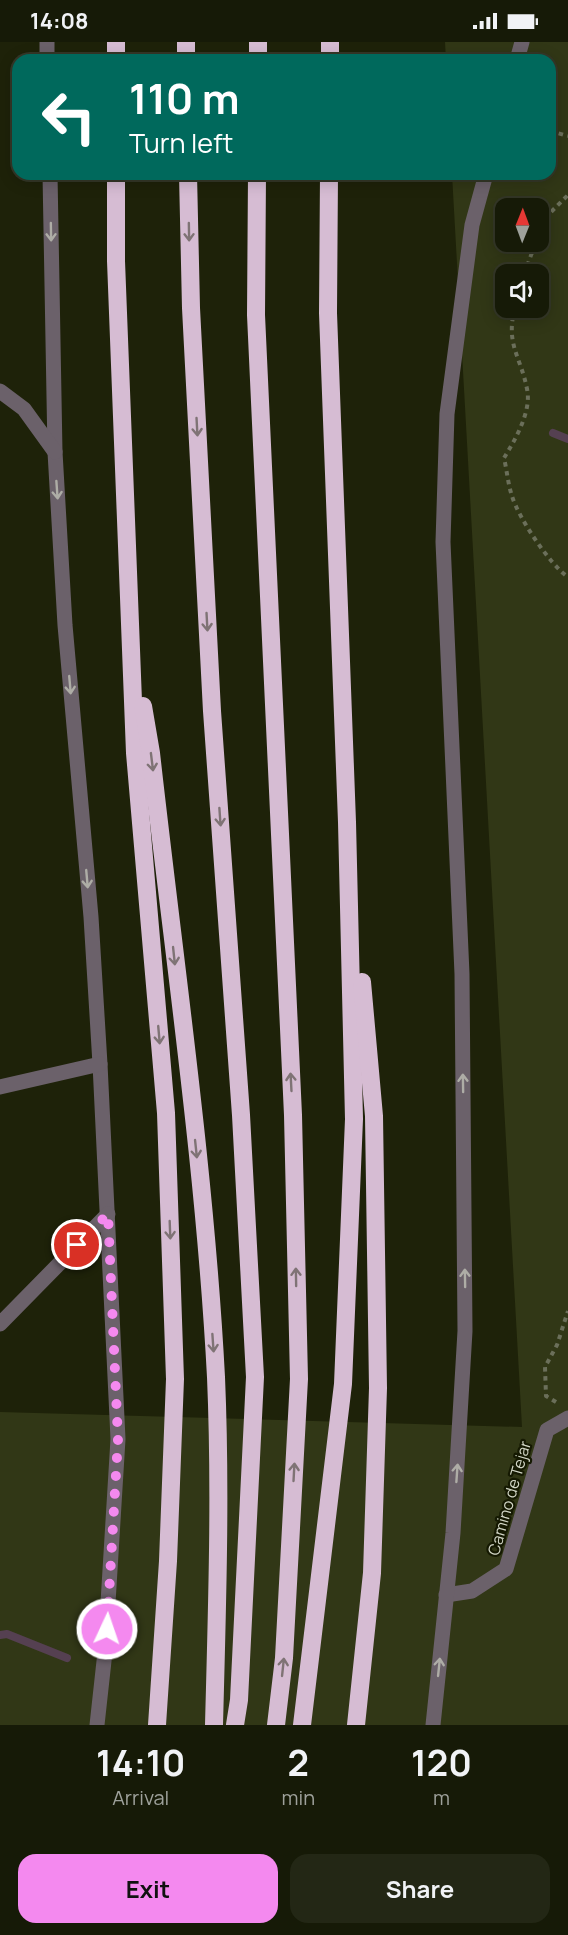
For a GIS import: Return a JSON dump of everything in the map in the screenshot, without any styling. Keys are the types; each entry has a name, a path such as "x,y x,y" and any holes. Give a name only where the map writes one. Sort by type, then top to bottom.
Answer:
{"highway":[{"path":"116,180 116,261 135,753 166,1113 176,1379 168,1561 157,1725"},
{"path":"188,180 191,308 212,711 241,1115 255,1377 239,1700 235,1725"},
{"path":"257,180 256,315 292,1104 299,1379 284,1658 276,1725"},
{"path":"302,1725 343,1384 354,1119 347,822 328,313 329,180"},
{"path":"132,642 151,753 208,1256 216,1379 218,1511 214,1725"},
{"path":"347,822 374,1116 378,1388 372,1573 356,1725"}],"street":[{"path":"50,180 55,452 65,625 91,917 118,1439 105,1652 97,1725"},
{"path":"433,1725 453,1533 465,1331 462,974 443,542 446,426 472,225 484,180"},
{"path":"0,391 24,409 55,452"},
{"path":"0,1087 100,1064"},
{"path":"0,1324 108,1214"},
{"name":"Camino de Tejar","path":"446,1595 472,1591 507,1569 547,1430 564,1412"}],"path":[{"path":"549,214 568,195"},
{"path":"515,318 513,351 528,390 521,428 504,458 512,498 531,530 561,572 568,578"},
{"path":"564,1412 546,1396 544,1367 557,1346 568,1311"}],"green space":[{"path":"445,42 568,42 568,1725 0,1725 0,1412 522,1427 452,180 556,180 556,54 446,54"}],"waterway":[{"path":"553,433 568,439"},
{"path":"0,1635 7,1634 67,1658"}],"route":[{"path":"77,1245 108,1214 118,1439 107,1629"}]}
